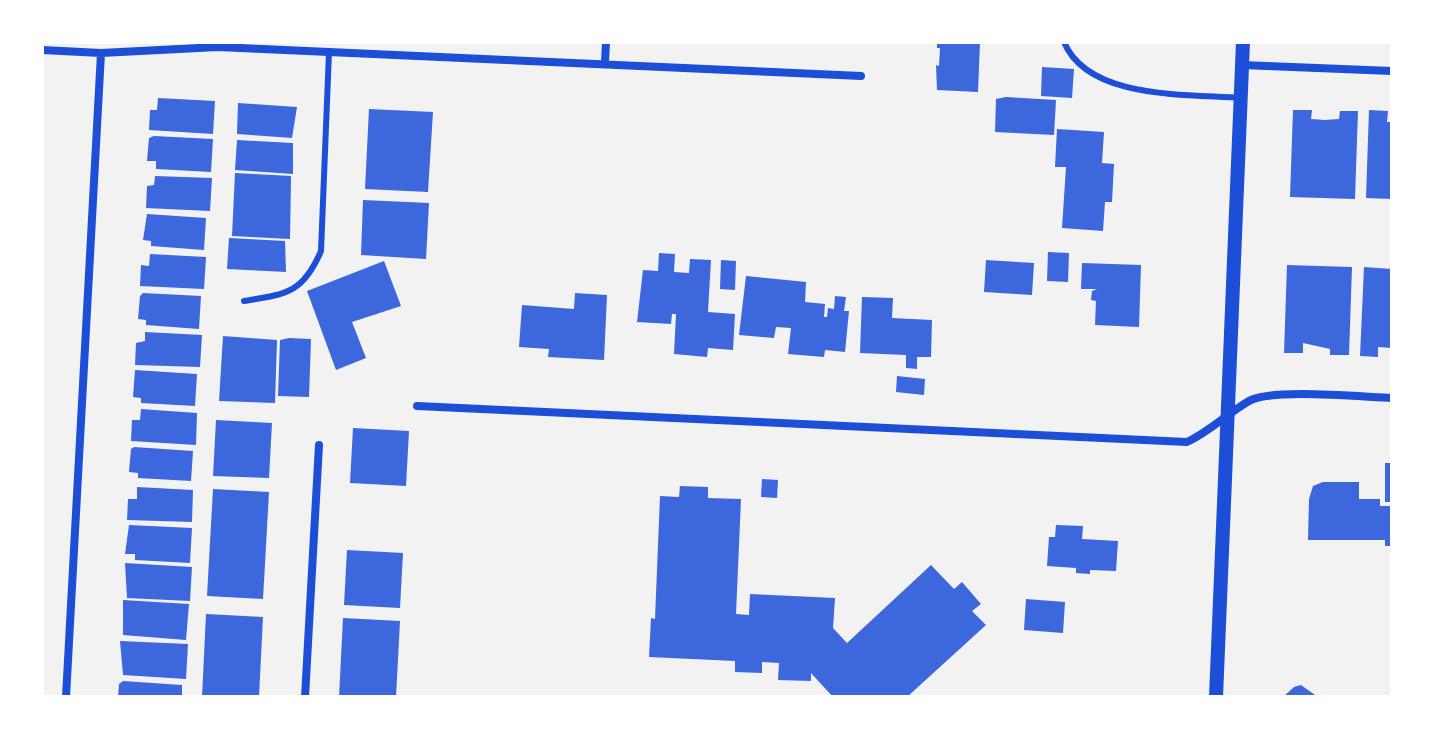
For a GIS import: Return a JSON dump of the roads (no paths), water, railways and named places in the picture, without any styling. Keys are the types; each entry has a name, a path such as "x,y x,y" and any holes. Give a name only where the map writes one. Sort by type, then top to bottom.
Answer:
{"street":[{"path":"605,62 606,42"},
{"path":"1216,697 1243,42"},
{"path":"42,50 101,53 218,47 605,62 861,76"},
{"path":"66,697 101,53"},
{"path":"1242,65 1392,71"},
{"path":"417,406 1187,442 1251,399 1274,395 1392,398"},
{"path":"305,697 319,445"}],"lane":[{"path":"1064,42 1070,57 1092,75 1134,89 1241,98"},
{"path":"244,301 284,295 297,287 309,278 321,251 329,52"}]}
